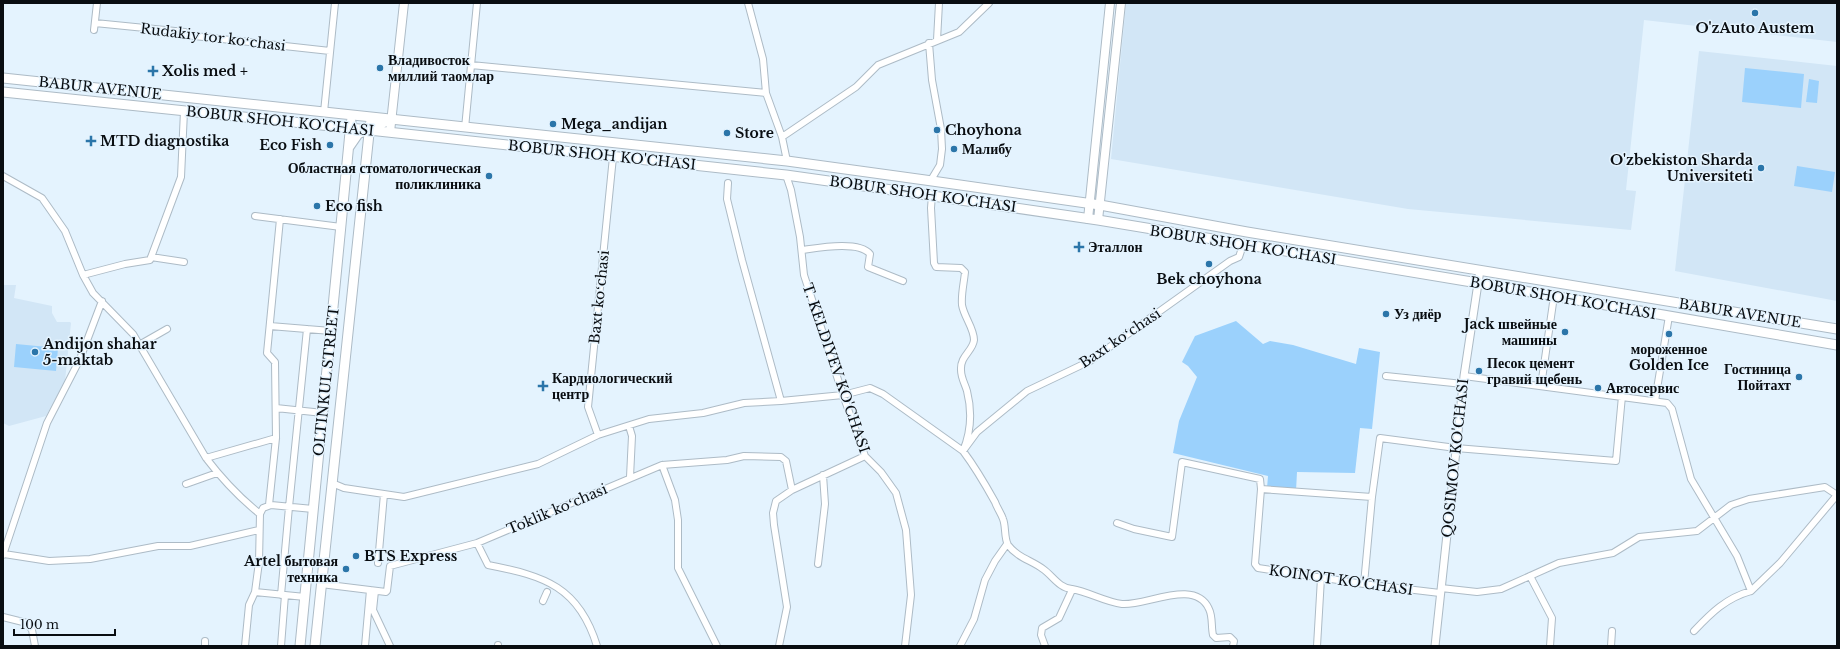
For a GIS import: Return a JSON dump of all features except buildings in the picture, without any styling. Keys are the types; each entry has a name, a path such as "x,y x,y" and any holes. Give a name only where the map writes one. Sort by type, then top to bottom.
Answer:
{"main road":[{"path":"368,148 376,138 390,132 404,3"},
{"path":"1088,219 1110,3"},
{"path":"1098,220 1121,3"},
{"name":"BABUR AVENUE","path":"3,78 787,161 930,180 1100,205 1247,232 1837,329"},
{"path":"123,105 124,91"},
{"name":"BOBUR SHOH KO'CHASI","path":"3,92 786,175 1098,220 1478,283 1837,345"},
{"name":"OLTINKUL STREET","path":"300,646 352,115"},
{"name":"OLTINKUL STREET","path":"314,646 371,117"},
{"path":"349,146 358,134 392,119"}],"street":[{"path":"94,30 97,3"},
{"path":"324,112 335,3"},
{"path":"465,128 477,3"},
{"path":"748,3 763,59 766,93 782,137 787,161"},
{"path":"937,40 939,3"},
{"path":"782,137 856,87 878,65 959,32 989,3"},
{"name":"Rudakiy tor koʻchasi","path":"95,24 185,32 185,35 330,51"},
{"path":"929,44 932,80 941,128 942,148 940,165 930,180"},
{"path":"471,65 766,93"},
{"path":"83,275 125,264 150,260 182,177 184,111"},
{"name":"Baxt koʻchasi","path":"598,435 588,407 613,157"},
{"name":"T. KELDIYEV KO'CHASI","path":"786,175 791,190 802,250 804,275 843,395 865,456 881,472 896,493 906,530 911,595 905,646"},
{"path":"3,176 42,198 65,231 83,275 93,293 133,334 206,458 217,473 260,514"},
{"path":"728,183 727,199 742,260 781,401"},
{"path":"932,196 931,208 934,263 936,267 961,268 965,272 962,306 974,339 972,345 963,358 961,366 962,376 969,399 970,423 969,434 963,451"},
{"path":"255,216 341,227"},
{"path":"269,505 276,438 276,408 275,362 267,354 280,219"},
{"name":"Baxt koʻchasi","path":"963,451 977,432 1027,391 1095,357 1239,257 1243,245"},
{"path":"802,250 832,246 864,249 870,254 868,267 902,281"},
{"path":"152,256 184,262"},
{"name":"QOSIMOV KO'CHASI","path":"1435,646 1463,380 1480,270"},
{"path":"1541,386 1554,296"},
{"path":"102,301 80,359 47,423 3,554 49,561 90,559 158,546 190,546 259,530"},
{"path":"1655,401 1669,316"},
{"path":"270,326 331,331"},
{"path":"139,345 167,329"},
{"path":"280,646 289,506 307,329"},
{"path":"1386,376 1541,386 1667,403 1672,409 1691,479 1737,556 1751,591"},
{"path":"332,483 344,488 404,498 538,464 598,435 649,419 704,413 744,403 843,395 870,388 883,394 963,451 981,477 1003,518 1007,544 1020,557 1043,569 1056,582 1072,590 1081,590 1121,604 1137,604 1178,594 1192,594 1207,604 1211,614 1213,635 1216,638 1230,637 1234,641 1234,646"},
{"path":"1364,584 1372,497 1380,438 1456,448 1616,461 1622,396"},
{"path":"276,408 323,413"},
{"path":"629,426 632,436 630,477"},
{"path":"206,458 276,438"},
{"name":"Toklik koʻchasi","path":"372,590 387,591 390,566 477,543 630,477 662,465 726,460 744,456 781,457 786,461 792,490"},
{"path":"779,646 787,607 773,513 776,501 792,490 865,456"},
{"path":"1117,523 1134,529 1172,537 1182,462 1260,478 1261,489 1372,497"},
{"path":"662,465 675,500 678,520 678,568 716,646"},
{"path":"186,484 217,473"},
{"path":"818,564 825,504 823,475"},
{"name":"KOINOT KO'CHASI","path":"1261,489 1255,564 1258,568 1364,584 1477,592 1501,589 1565,561 1613,553 1639,537 1697,531 1731,505 1749,499 1825,488 1837,495"},
{"path":"378,563 384,494"},
{"path":"1694,631 1722,604 1736,595 1751,591 1780,563 1837,495"},
{"path":"245,646 249,605 255,592 259,562 260,514 263,508 269,505 313,509"},
{"path":"477,543 488,565 511,569 569,595 582,610 592,629 597,646"},
{"path":"960,646 974,619 985,580 995,561 1007,544"},
{"path":"1530,576 1552,618 1550,646"},
{"path":"1317,646 1321,578"},
{"path":"321,584 372,590"},
{"path":"543,601 550,587"},
{"path":"365,646 372,590"},
{"path":"372,590 374,610 390,646"},
{"path":"1045,646 1041,635 1042,628 1059,618 1072,590"},
{"path":"255,592 305,597"},
{"path":"3,617 27,623 32,630 35,646"},
{"path":"1610,646 1612,631"}],"shaded area":[{"path":"1126,3 1837,3 1837,42 1644,20 1626,190 1636,191 1631,230 1408,209 1111,159"},
{"name":"O'zbekiston Sharda Universiteti","path":"1699,51 1837,66 1837,301 1675,271"},
{"path":"1745,68 1804,74 1801,108 1742,102"},
{"path":"1809,79 1819,81 1817,103 1806,102"},
{"path":"1797,166 1835,172 1832,192 1794,186"},
{"name":"Andijon shahar 5-maktab","path":"3,285 16,285 14,298 52,306 52,313 57,322 71,323 65,381 46,416 9,426 3,423"},
{"path":"1236,321 1263,344 1270,341 1293,345 1356,364 1359,348 1380,352 1372,429 1360,428 1355,473 1297,472 1296,491 1267,488 1268,476 1173,453 1179,421 1197,377 1188,366 1182,362 1195,336"},
{"path":"16,344 58,348 56,371 14,367"}],"place":[{"name":"O'zAuto Austem","path":"1755,13"},
{"name":"Владивосток миллий таомлар","path":"380,68"},
{"name":"Xolis med +","path":"153,71"},
{"name":"Mega_andijan","path":"553,124"},
{"name":"Choyhona","path":"937,130"},
{"name":"Store","path":"727,133"},
{"name":"MTD diagnostika","path":"91,141"},
{"name":"Eco Fish","path":"330,145"},
{"name":"Малибу","path":"954,149"},
{"name":"O'zbekiston Sharda Universiteti","path":"1761,168"},
{"name":"Областная стоматологическая поликлиника","path":"489,176"},
{"name":"Eco fish","path":"317,206"},
{"name":"Эталлон","path":"1079,247"},
{"name":"Bek choyhona","path":"1209,264"},
{"name":"Уз диёр","path":"1386,314"},
{"name":"Jack швейные машины","path":"1565,332"},
{"name":"мороженное Golden Ice","path":"1669,334"},
{"name":"Andijon shahar 5-maktab","path":"35,352"},
{"name":"Песок цемент гравий щебень","path":"1479,371"},
{"name":"Гостиница Пойтахт","path":"1799,377"},
{"name":"Кардиологический центр","path":"543,386"},
{"name":"Автосервис","path":"1598,388"},
{"name":"BTS Express","path":"356,556"},
{"name":"Artel бытовая техника","path":"346,569"}]}
